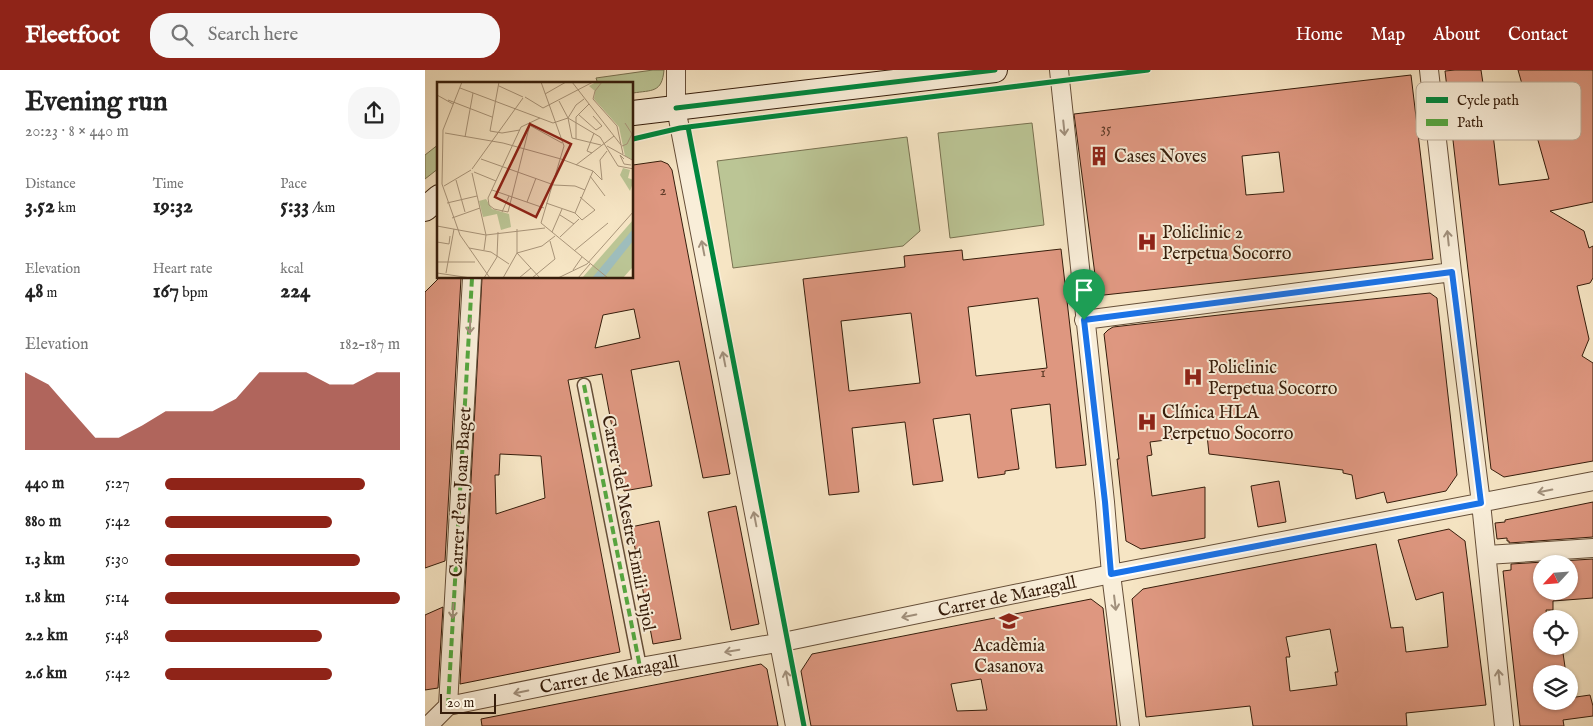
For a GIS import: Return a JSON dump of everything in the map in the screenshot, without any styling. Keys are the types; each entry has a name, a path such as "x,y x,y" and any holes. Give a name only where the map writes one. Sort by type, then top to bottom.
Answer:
{"main road":[{"path":"634,113 995,70"},
{"path":"425,209 437,198"}],"street":[{"path":"676,70 677,108 795,726"},
{"path":"1059,70 1111,574 1130,726"},
{"path":"1437,140 1487,555 1504,726"},
{"path":"1084,320 1452,272"},
{"name":"Carrer d'en Joan Baget","path":"448,706 472,279"},
{"name":"Carrer del Mestre Emili Pujol","path":"584,385 639,667"},
{"name":"Carrer de Maragall","path":"448,706 639,667 780,642 1111,574 1593,481"},
{"path":"1487,555 1593,548"},
{"path":"428,726 448,706"}],"green space":[{"path":"664,70 658,87 634,93 634,82 597,82 596,78"},
{"path":"1032,123 1044,225 950,238 938,133"},
{"path":"907,137 920,231 903,246 733,268 717,161"},
{"path":"437,146 437,170 425,179 425,155"}],"building":[{"path":"1481,70 1483,82 1446,82 1445,71"},
{"path":"1518,70 1593,70 1593,202 1550,211 1584,231 1589,248 1593,246 1593,278 1590,283 1577,286 1589,339 1582,356 1593,363 1593,461 1504,477 1491,469 1453,140 1494,140 1499,185 1549,179 1538,140 1581,140 1581,82 1521,82"},
{"path":"1411,75 1416,117 1416,140 1419,140 1433,259 1104,295 1097,290 1074,114","holes":["1279,152 1284,192 1246,195 1242,156"]},
{"path":"661,161 668,164 672,170 730,474 703,478 679,361 631,370 652,486 624,491 602,374 568,380 620,652 460,684 482,279 634,279 634,165","holes":["634,309 640,338 595,348 603,315","500,454 541,456 545,498 496,514 495,475 499,475"]},
{"path":"1061,249 1086,465 1056,468 1050,404 1011,409 1019,469 1005,471 1005,474 978,478 970,414 933,419 943,481 913,485 905,422 852,428 859,492 829,495 803,279 905,267 904,256 962,250 963,260","holes":["1038,298 1047,368 976,376 968,307","911,313 920,383 849,391 841,321"]},
{"path":"438,279 461,279 445,561 425,568 425,292"},
{"path":"1430,293 1437,298 1457,475 1446,491 1387,503 1384,492 1356,499 1352,475 1343,473 1343,470 1209,454 1207,435 1150,442 1152,455 1147,456 1152,496 1205,487 1205,538 1141,549 1126,541 1117,459 1119,459 1104,334 1108,330 1113,327"},
{"path":"1279,481 1286,522 1258,527 1251,486"},
{"path":"1593,502 1593,537 1509,543 1507,538 1497,539 1495,523"},
{"path":"736,506 759,624 731,630 708,512"},
{"path":"659,521 681,639 653,644 631,527"},
{"path":"1449,529 1465,541 1486,705 1406,713 1407,726 1253,726 1250,706 1146,717 1132,599 1143,589 1376,544 1391,628 1403,627 1406,652 1448,647 1443,592 1416,600 1398,540","holes":["1330,629 1338,672 1335,672 1337,685 1290,691 1286,657 1290,657 1286,637"]},
{"path":"1593,559 1593,598 1578,599 1578,560"},
{"path":"1533,563 1533,600 1566,600 1553,601 1553,610 1533,610 1533,655 1563,655 1565,665 1533,665 1533,710 1578,710 1578,697 1590,695 1593,716 1563,720 1564,726 1520,726 1503,571 1511,570 1511,564"},
{"path":"1091,599 1103,608 1117,726 811,726 801,671 812,654","holes":["981,679 987,710 957,711 951,684"]},
{"path":"443,607 438,688 425,690 425,615"},
{"path":"761,664 767,669 778,726 482,726 481,719"}],"marked path":[{"path":"448,706 472,279"},
{"path":"584,385 640,667"}],"cycle path":[{"path":"676,108 995,70"},
{"path":"634,139 680,128 1148,70"},
{"path":"688,127 804,726"}],"place":[{"name":"Cases Noves","path":"1099,156"},
{"name":"Policlinic 2 Perpetua Socorro","path":"1147,242"},
{"name":"Policlinic Perpetua Socorro","path":"1193,377"},
{"name":"Clínica HLA Perpetuo Socorro","path":"1147,422"},
{"name":"Acadèmia Casanova","path":"1009,621"}],"route":[{"path":"1452,272 1481,503 1111,574 1105,502 1084,320 1452,272"}]}
